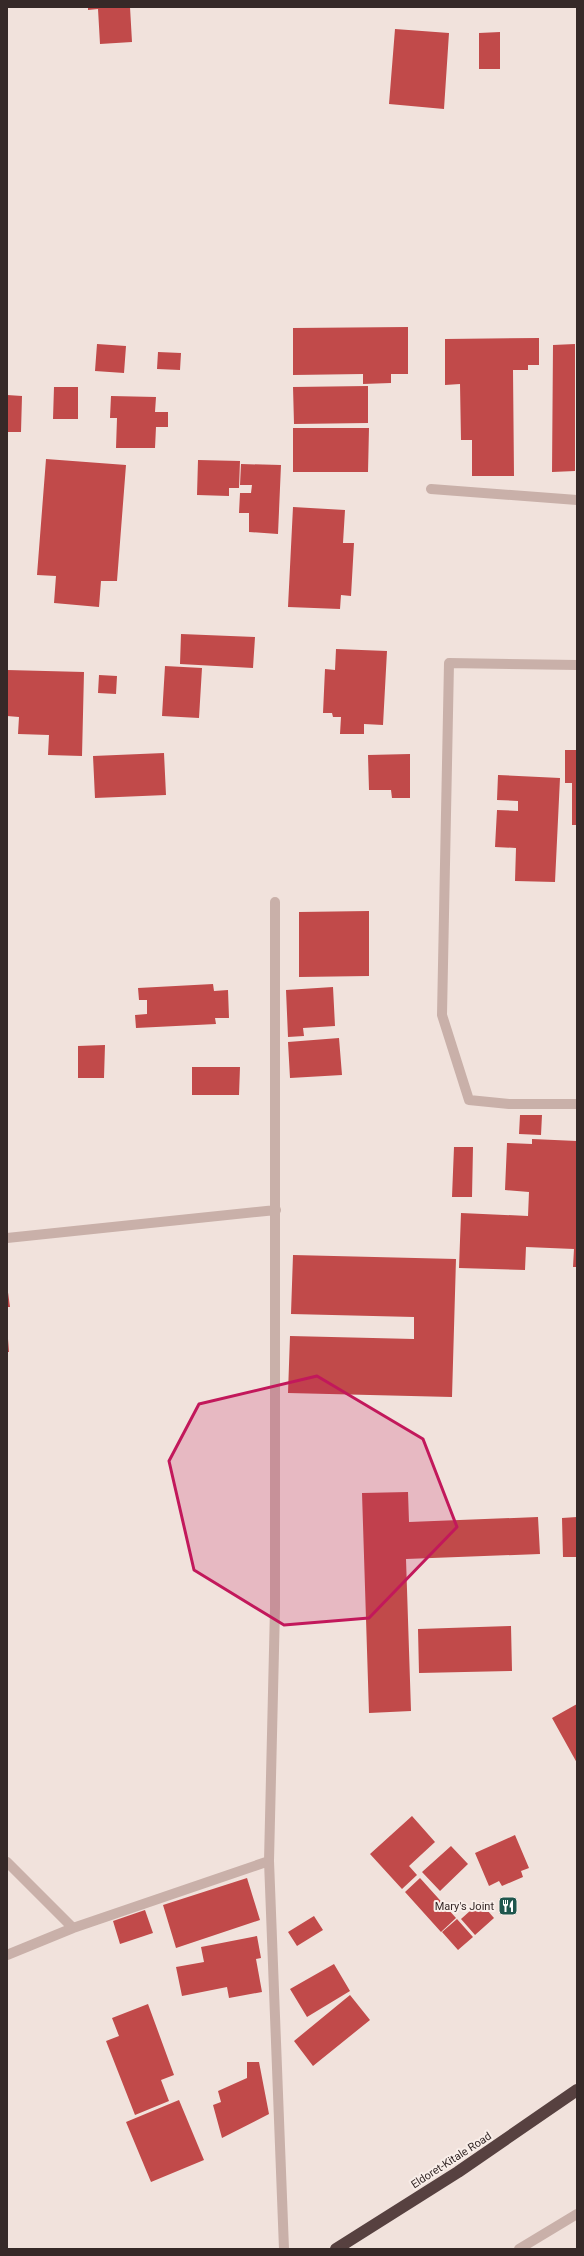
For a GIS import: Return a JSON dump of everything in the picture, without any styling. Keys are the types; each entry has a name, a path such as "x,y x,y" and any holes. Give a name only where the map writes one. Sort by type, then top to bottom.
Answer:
{"highway":[{"name":"Eldoret-Kitale Road","path":"336,2249 458,2172 577,2090"}],"street":[{"path":"431,489 577,500"},
{"path":"577,665 449,663 442,1015 469,1100 509,1104 577,1104"},
{"path":"275,902 275,1600 269,1861 284,2249"},
{"path":"7,1238 276,1210"},
{"path":"7,1955 73,1928 269,1861"},
{"path":"7,1862 73,1928"},
{"path":"518,2249 577,2214"}],"highlighted area":[{"path":"317,1376 423,1439 457,1527 369,1618 284,1625 194,1570 169,1461 199,1404"}],"building":[{"path":"88,7 130,7 132,42 100,44 98,9 88,10"},
{"path":"395,29 449,33 444,109 389,104"},
{"path":"500,32 500,69 479,69 479,33"},
{"path":"408,327 408,374 391,374 391,383 363,384 363,374 293,375 293,328"},
{"path":"539,338 539,365 528,365 528,370 513,370 514,476 472,476 472,440 461,440 460,384 445,385 445,339"},
{"path":"97,344 126,346 124,373 95,371"},
{"path":"575,344 575,471 552,472 553,345"},
{"path":"158,352 181,353 180,370 157,369"},
{"path":"368,386 368,423 294,424 293,387"},
{"path":"54,387 78,387 78,419 53,419"},
{"path":"7,395 22,396 21,432 7,432"},
{"path":"111,396 156,397 155,412 168,412 168,427 156,427 155,448 116,448 117,418 110,418"},
{"path":"293,428 369,428 368,472 293,472"},
{"path":"46,459 126,465 117,581 101,581 99,607 54,603 56,576 37,575"},
{"path":"198,460 240,461 239,488 229,488 229,496 197,495"},
{"path":"241,464 281,465 278,534 249,532 249,513 239,513 240,493 251,493 252,485 240,485"},
{"path":"293,507 345,510 343,543 354,543 351,596 341,595 340,609 288,607"},
{"path":"181,634 255,637 253,668 180,664"},
{"path":"336,649 387,651 383,725 364,724 364,734 340,734 341,717 333,717 332,713 323,713 325,669 335,670"},
{"path":"165,666 202,668 199,718 162,716"},
{"path":"7,670 84,672 82,756 48,755 49,735 18,734 19,717 7,716"},
{"path":"99,675 117,676 116,694 98,693"},
{"path":"565,750 577,750 577,825 572,825 572,783 565,783"},
{"path":"164,753 166,795 95,798 93,756"},
{"path":"410,754 410,798 392,798 391,790 369,790 368,755"},
{"path":"498,775 560,778 555,882 515,881 516,848 495,847 497,810 518,811 518,801 497,800"},
{"path":"369,911 369,976 299,977 299,912"},
{"path":"213,984 214,991 228,990 229,1018 215,1018 216,1024 136,1028 135,1015 147,1014 147,1000 139,1000 138,988"},
{"path":"333,987 335,1026 303,1028 304,1036 288,1037 286,990"},
{"path":"339,1038 342,1075 290,1078 288,1042"},
{"path":"105,1045 104,1078 78,1078 78,1046"},
{"path":"192,1067 240,1067 239,1095 192,1095"},
{"path":"520,1115 542,1115 541,1135 519,1134"},
{"path":"532,1139 577,1141 577,1267 573,1267 574,1249 526,1247 525,1270 459,1268 461,1213 528,1216 529,1192 505,1190 507,1143 532,1144"},
{"path":"454,1147 473,1147 472,1197 452,1197"},
{"path":"293,1255 456,1259 452,1397 288,1393 290,1336 414,1339 414,1317 291,1314"},
{"path":"7,1285 10,1307 7,1307"},
{"path":"8,1339 9,1352 7,1352"},
{"path":"408,1492 409,1522 538,1517 540,1554 406,1559 411,1711 369,1713 362,1493"},
{"path":"577,1517 577,1557 563,1557 562,1518"},
{"path":"511,1626 512,1671 419,1673 418,1629"},
{"path":"577,1704 577,1763 552,1718"},
{"path":"412,1816 435,1842 409,1866 417,1875 402,1889 370,1854"},
{"path":"515,1835 529,1868 521,1871 523,1877 502,1886 499,1881 489,1886 475,1853"},
{"path":"451,1846 468,1864 440,1891 422,1872"},
{"path":"247,1878 260,1920 176,1948 163,1905"},
{"path":"420,1878 456,1918 441,1932 405,1892"},
{"path":"480,1902 494,1918 475,1935 461,1919"},
{"path":"145,1910 153,1933 120,1944 113,1921"},
{"path":"314,1916 323,1930 297,1946 288,1932"},
{"path":"457,1919 473,1937 458,1950 442,1932"},
{"path":"257,1936 261,1958 256,1959 262,1992 229,1998 227,1987 182,1996 176,1967 204,1962 201,1947"},
{"path":"334,1964 350,1991 307,2017 290,1989"},
{"path":"350,1995 370,2020 313,2066 294,2041"},
{"path":"148,2004 174,2075 161,2080 169,2101 135,2115 106,2041 119,2036 112,2018"},
{"path":"247,2062 259,2062 269,2114 222,2138 213,2105 221,2102 218,2091 247,2078"},
{"path":"179,2100 204,2160 151,2182 126,2122"}],"place":[{"name":"Mary's Joint","path":"508,1906"}]}
